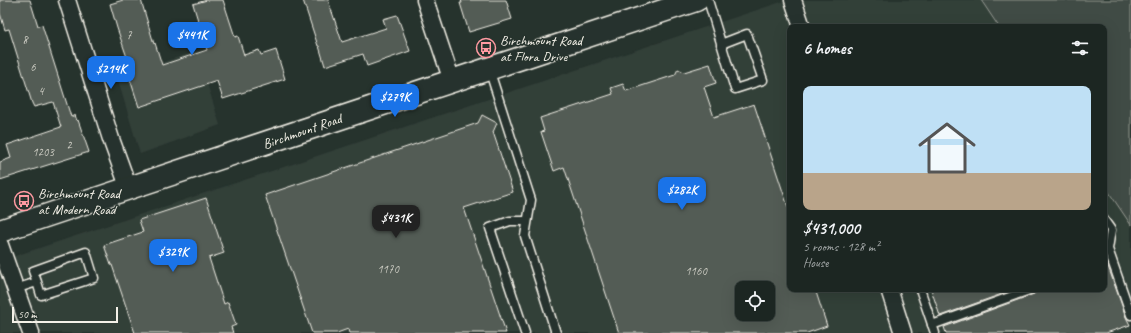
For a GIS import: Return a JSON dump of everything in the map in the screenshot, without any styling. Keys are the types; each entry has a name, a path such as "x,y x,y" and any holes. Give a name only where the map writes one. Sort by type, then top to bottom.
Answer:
{"main road":[{"name":"Birchmount Road","path":"0,231 452,81 671,4 696,0"}],"street":[{"path":"67,0 111,139 129,189"},
{"path":"425,0 452,81"},
{"path":"793,0 801,24"},
{"path":"0,245 31,333"},
{"path":"890,292 903,333"}],"lane":[{"path":"708,0 721,44 735,89 763,80 747,34 721,44"},
{"path":"489,68 531,200 525,236 556,333"},
{"path":"525,333 490,228 510,222 528,221"},
{"path":"1107,224 1111,230 1108,249 1108,262 1131,315"},
{"path":"86,252 94,278 41,296 37,282 33,271 86,252"},
{"path":"15,289 37,282"},
{"path":"921,292 933,329 1025,292"}],"shaded area":[{"path":"787,0 981,0 997,24 787,24 787,292 1107,292 1107,189 1131,225 1131,333 0,333 0,261"},
{"path":"981,0 1131,0 1131,225 1107,189 1107,24 997,24"},
{"path":"197,51 220,125 140,154 117,77"}],"building":[{"path":"0,0 30,0 38,26 42,25 71,117 75,115 77,121 78,120 89,152 0,180 0,162 11,158 7,145 61,127 53,102 34,107 32,103 9,29 5,30 0,13"},
{"path":"123,0 141,0 162,65 207,50 193,4 207,0 223,0 235,37 238,36 244,55 259,50 261,55 276,50 285,79 223,99 217,81 139,107 129,76 133,75 110,4"},
{"path":"303,0 328,0 342,42 386,28 383,19 397,15 410,51 367,66 363,54 325,66"},
{"path":"461,0 506,0 512,19 469,32 460,3 462,3"},
{"path":"710,64 716,83 704,87 714,117 754,104 787,204 787,292 816,292 827,326 807,333 619,333 564,167 554,171 541,132 544,131 540,118 613,94 611,88 623,84 626,91 675,75 678,69 684,72"},
{"path":"482,115 497,123 493,132 513,192 464,208 506,333 349,333 348,329 337,333 312,333 265,195 478,123"},
{"path":"206,198 224,253 209,258 224,304 228,302 236,325 231,327 233,333 135,333 104,245 143,232 139,220"},
{"path":"1107,263 1130,325 1106,333 946,333 944,327 1036,292 1107,292"},
{"path":"932,292 1008,292 940,316"}],"place":[{"name":"Birchmount Road at Flora Drive","path":"486,48"},
{"name":"Birchmount Road at Modern Road","path":"24,201"}]}
